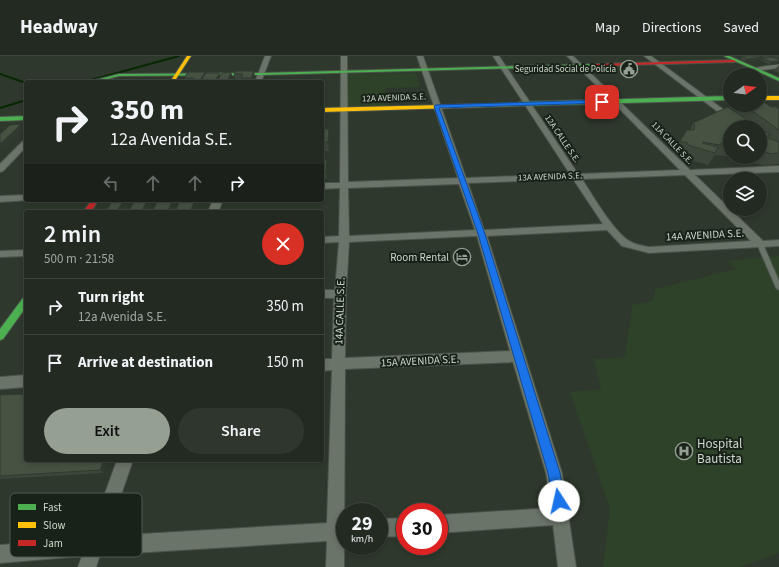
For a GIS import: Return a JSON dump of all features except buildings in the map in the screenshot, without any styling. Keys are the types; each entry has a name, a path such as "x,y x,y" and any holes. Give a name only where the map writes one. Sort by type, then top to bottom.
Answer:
{"street":[{"path":"174,78 189,56"},
{"path":"260,78 268,56"},
{"name":"14A CALLE S.E.","path":"340,503 338,365 340,294 344,240 342,109 344,56"},
{"path":"420,56 481,234 554,473 567,567"},
{"name":"12A CALLE S.E.","path":"496,56 526,104 619,240 632,248"},
{"name":"11A CALLE S.E.","path":"570,56 760,244"},
{"path":"647,56 734,120"},
{"path":"725,56 750,68"},
{"path":"98,80 119,75 174,78 260,78 344,72 734,61"},
{"path":"761,68 779,66"},
{"path":"767,75 779,80"},
{"name":"12A AVENIDA S.E.","path":"324,110 723,98"},
{"path":"767,98 779,98"},
{"path":"0,119 24,118"},
{"path":"0,169 24,145"},
{"name":"13A AVENIDA S.E.","path":"324,186 779,169"},
{"path":"0,199 24,198"},
{"path":"324,240 610,227"},
{"name":"14A AVENIDA S.E.","path":"632,248 649,250 779,244"},
{"path":"0,254 24,253"},
{"path":"324,294 340,294"},
{"path":"0,336 24,303"},
{"name":"15A AVENIDA S.E.","path":"324,365 518,356"},
{"path":"0,383 24,381"},
{"path":"113,493 124,462"},
{"path":"448,523 561,516"},
{"path":"142,543 336,531"},
{"path":"0,554 10,553"},
{"name":"14A CALLE S.E.","path":"335,567 337,555"},
{"path":"87,567 90,557"}],"lane":[{"path":"760,244 779,288"}],"shaded area":[{"path":"416,73 420,87 385,88 388,106 347,106 348,74"},
{"name":"Hospital Bautista","path":"779,256 779,553 740,567 603,567 610,509 570,392 601,389 594,359 625,357 632,305 653,301 655,289 736,269 727,261"}],"waterway":[{"path":"91,80 179,56"},
{"path":"0,74 24,82"},
{"path":"0,108 24,101"}],"traffic: fast":[{"path":"726,56 779,80"},
{"path":"98,80 119,75 261,74 596,65"},
{"path":"519,104 723,98"},
{"path":"0,119 24,118"},
{"path":"0,336 24,303"}],"traffic: slow":[{"path":"173,80 189,56"},
{"path":"767,98 779,98"},
{"path":"324,110 519,104"}],"traffic: jam":[{"path":"596,65 734,61"},
{"path":"88,210 94,202"}],"place":[{"name":"Seguridad Social de Policía","path":"629,69"},
{"name":"Room Rental","path":"462,257"},
{"name":"Hospital Bautista","path":"684,451"}],"route":[{"path":"559,501 554,473 481,234 436,106 602,102"}]}
